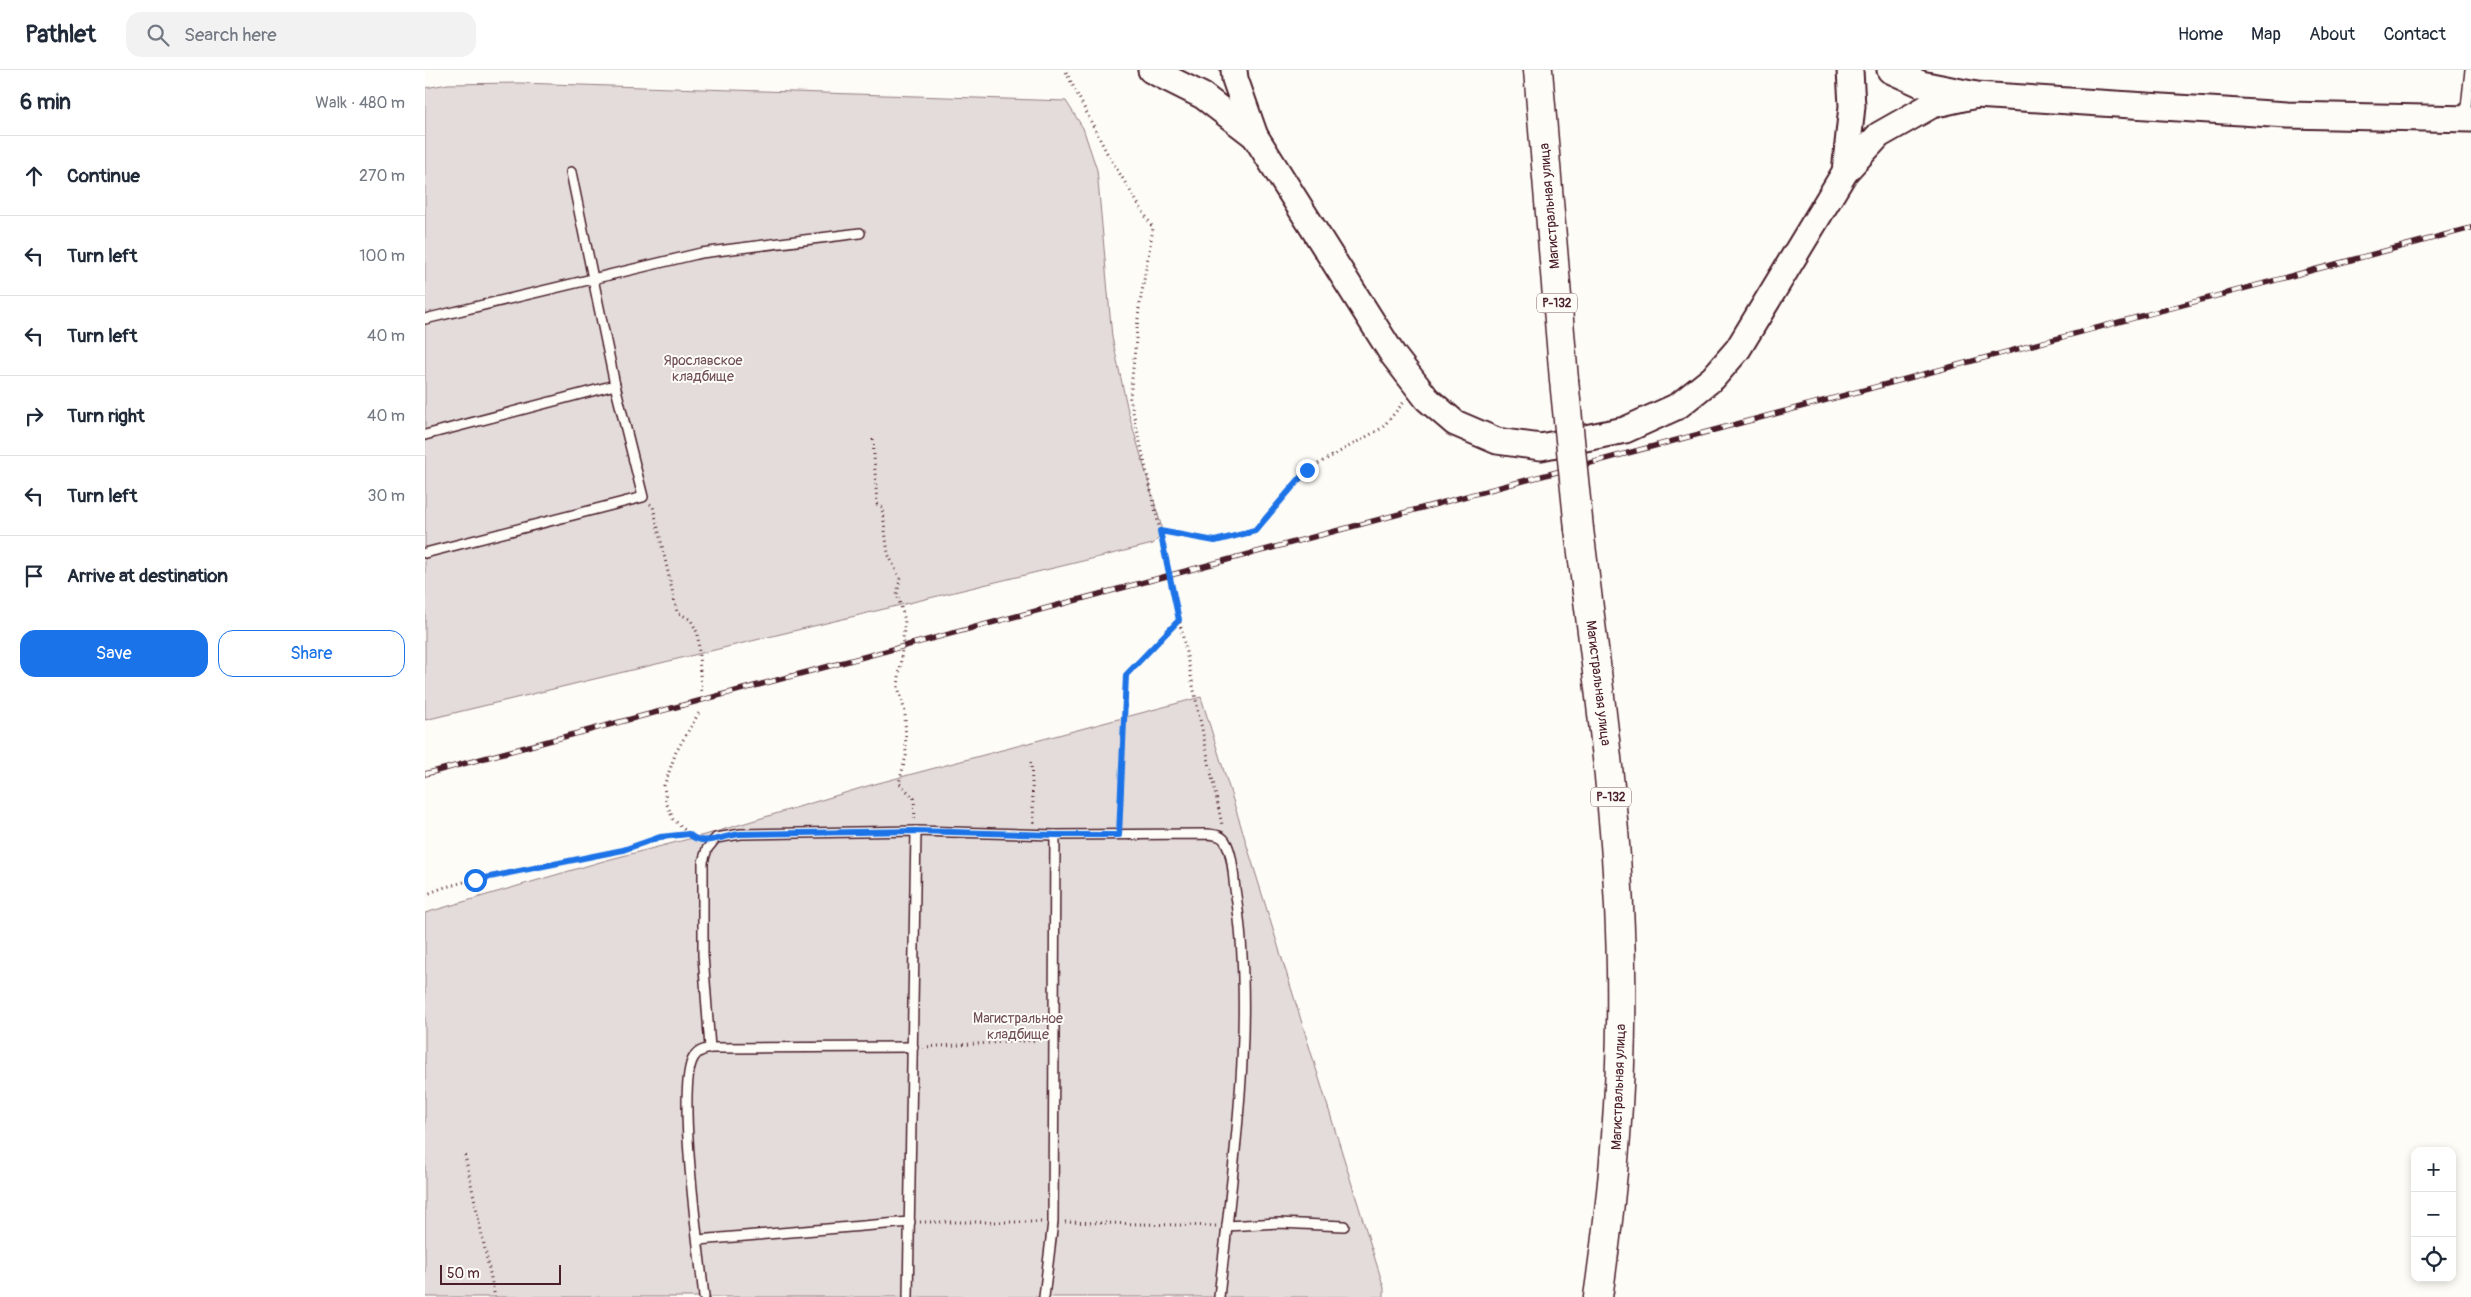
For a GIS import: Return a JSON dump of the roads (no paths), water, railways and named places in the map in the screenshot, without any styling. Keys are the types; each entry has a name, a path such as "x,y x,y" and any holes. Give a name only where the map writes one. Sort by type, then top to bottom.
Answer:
{"highway":[{"name":"Магистральная улица","path":"1538,70 1564,380 1579,529 1608,754 1621,969 1617,1141 1610,1216 1598,1297"}],"main road":[{"path":"1151,70 1203,96 1255,136"},
{"path":"1234,70 1235,79 1255,136 1393,355 1427,399 1455,423 1497,440 1541,447 1625,430 1678,406 1713,378 1738,349 1845,172 1879,135 1932,105 1976,95"},
{"path":"1845,172 1852,106 1849,70"},
{"path":"1890,70 1921,84 1976,95 2287,115 2468,119"}],"lane":[{"path":"2468,119 2469,70"},
{"path":"425,553 643,497 615,385 571,172"},
{"path":"425,319 593,277 701,253 859,232"},
{"path":"425,435 615,385"},
{"path":"907,1297 910,1222 916,831"},
{"path":"710,1048 703,955 703,862 707,848 713,841 727,835 916,831 1034,835 1208,834 1220,836 1225,842 1230,856 1241,924 1243,1031 1232,1192 1219,1297"},
{"path":"1044,1297 1053,1222 1055,835"},
{"path":"704,1297 691,1190 687,1124 688,1083 693,1058 700,1051 710,1048 913,1047"},
{"path":"698,1240 910,1222"},
{"path":"1227,1226 1279,1223 1344,1226"}],"railway":[{"path":"425,774 2471,228"}],"park label":[{"name":"Ярославское кладбище","path":"703,368"},
{"name":"Магистральное кладбище","path":"1018,1026"}]}
